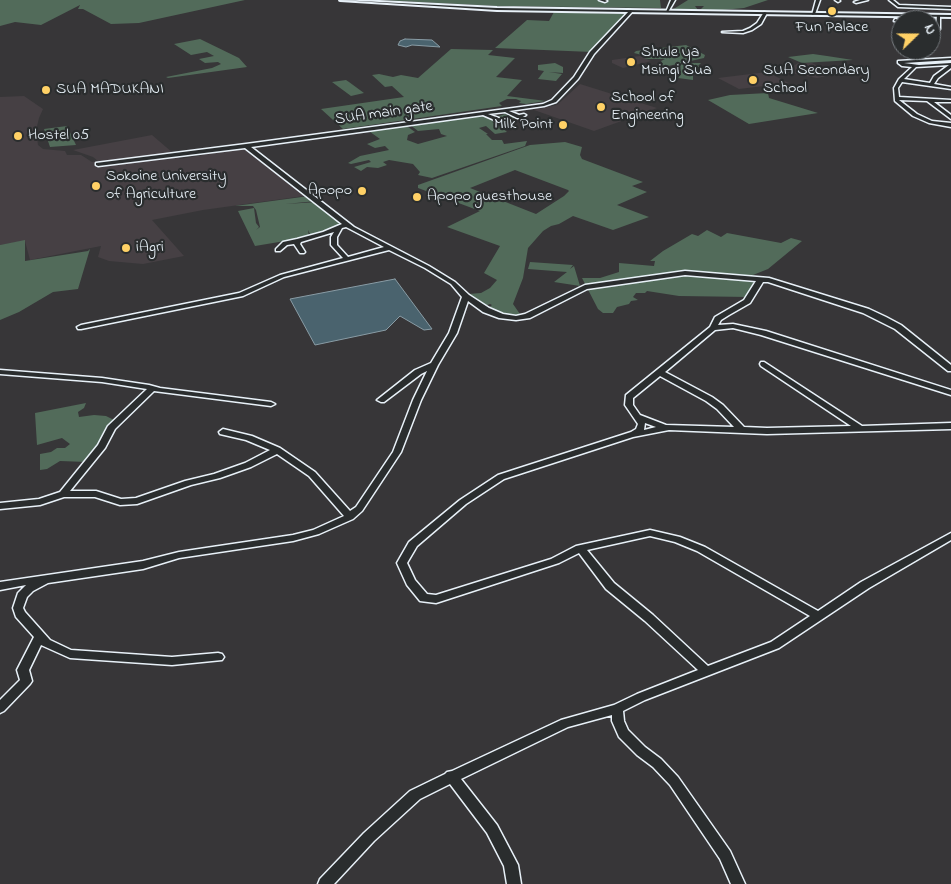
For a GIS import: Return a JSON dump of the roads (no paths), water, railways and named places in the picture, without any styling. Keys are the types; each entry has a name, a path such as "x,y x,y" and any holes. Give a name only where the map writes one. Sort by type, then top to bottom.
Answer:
{"main road":[{"path":"342,0 461,8 891,15"}],"street":[{"path":"667,11 673,0"},
{"path":"814,14 818,0"},
{"path":"856,2 866,0"},
{"path":"891,0 898,6 951,8"},
{"path":"919,2 929,7"},
{"name":"SUA main gate","path":"98,164 538,106 554,101 576,78 592,53 631,11"},
{"path":"724,32 750,30 759,24 764,13"},
{"path":"951,59 900,62 903,65 915,66 951,65"},
{"path":"931,85 936,77 951,65"},
{"path":"915,66 896,88 897,100 915,115 931,122 951,125"},
{"path":"901,80 951,88"},
{"path":"897,98 951,101"},
{"path":"929,100 951,117"},
{"path":"504,111 518,116 524,115"},
{"path":"482,114 504,122"},
{"path":"246,146 343,226 410,257 453,283 466,297 486,310 502,316 516,318 527,316 585,287 685,273 769,280 866,311 884,319 898,327 951,369"},
{"path":"278,250 282,245 343,226"},
{"path":"343,226 334,237 334,245 347,259"},
{"path":"298,241 297,244 302,252"},
{"path":"81,327 241,295 282,276 389,248"},
{"path":"631,435 640,430 642,424 629,405 629,397 713,328 726,313 747,301 760,280"},
{"path":"0,586 126,568 179,555 293,538 316,532 350,517 362,504 397,452 417,400 434,365 453,333 466,297"},
{"path":"713,328 733,326 763,333 951,393"},
{"path":"764,364 859,428"},
{"path":"381,400 418,372 434,365"},
{"path":"0,372 102,380 159,390 271,404"},
{"path":"659,372 709,399 720,407 740,428"},
{"path":"63,494 102,446 111,428 153,388"},
{"path":"638,417 659,426 740,428 767,431 951,426"},
{"path":"669,427 631,435 501,477 463,502 413,544 402,563 411,582 424,598 436,599 555,561 580,548 650,533 677,539 700,549 820,616"},
{"path":"224,432 249,438 277,450 312,474 350,517"},
{"path":"0,506 40,502 63,494 96,494 120,502 136,501 248,465 277,450"},
{"path":"325,884 369,837 415,795 564,723 617,709 641,697 775,645 865,585 951,536"},
{"path":"580,548 610,586 649,618 708,672"},
{"path":"46,580 25,592 18,608 20,614 46,643 70,654 172,661 218,657"},
{"path":"0,708 26,681 23,670 40,637"},
{"path":"617,709 618,720 623,733 641,751 657,763 674,782 724,855 738,884"},
{"path":"451,776 492,829 511,865 514,884"}],"water":[{"path":"405,39 432,40 440,47 412,45 406,47 398,45 400,41"},
{"path":"395,279 432,329 424,330 400,316 386,330 315,345 290,299"}],"place":[{"name":"Fun Palace","path":"832,11"},
{"name":"Shule ya Msingi Sua","path":"631,62"},
{"name":"SUA Secondary School","path":"753,80"},
{"name":"SUA MADUKANI","path":"46,90"},
{"name":"School of Engineering","path":"601,107"},
{"name":"Milk Point","path":"563,125"},
{"name":"Hostel 05","path":"18,136"},
{"name":"Sokoine University of Agriculture","path":"96,186"},
{"name":"Apopo","path":"362,191"},
{"name":"Apopo guesthouse","path":"417,197"},
{"name":"iAgri","path":"126,248"}]}
